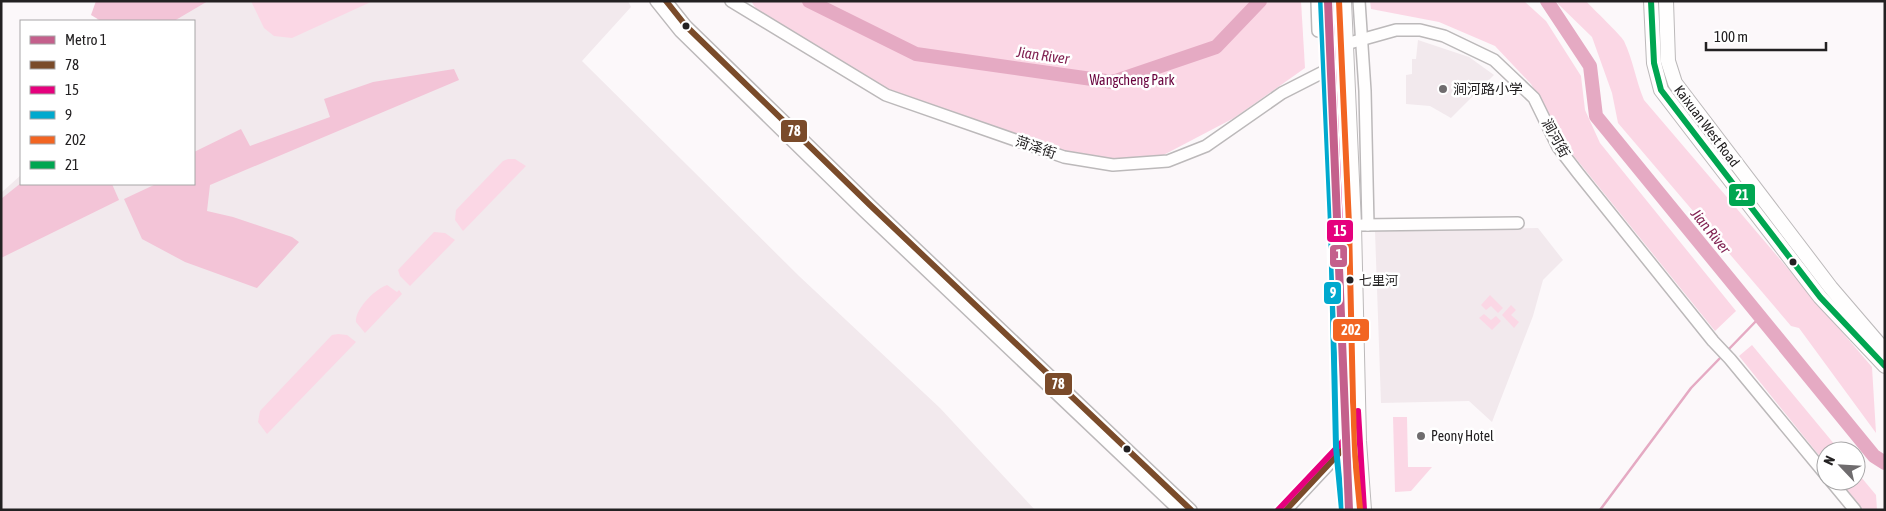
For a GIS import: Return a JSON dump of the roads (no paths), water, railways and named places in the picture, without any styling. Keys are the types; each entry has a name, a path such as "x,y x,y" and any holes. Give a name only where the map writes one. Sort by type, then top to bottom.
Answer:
{"main road":[{"path":"1330,1 1340,66 1347,225 1351,510"},
{"path":"1340,66 1335,34 1344,1"},
{"name":"Kaixuan West Road","path":"1651,1 1654,63 1662,90 1820,297 1885,366"},
{"name":"Kaixuan West Road","path":"1666,1 1668,61 1675,83 1832,288 1885,351"},
{"path":"1350,442 1364,510"}],"street":[{"path":"656,1 680,31 715,66 1179,510"},
{"path":"666,1 686,26 870,205 1191,510"},
{"name":"菏泽街","path":"731,1 886,95 1064,157 1113,165 1168,161 1206,146 1282,93 1340,66"},
{"path":"1317,1 1335,34"},
{"path":"1359,1 1365,91 1368,225"},
{"name":"涧河街","path":"1335,34 1361,40 1396,30 1420,30 1444,36 1494,60 1534,98 1558,147 1713,341 1816,463"},
{"path":"1347,225 1518,223"},
{"path":"1278,510 1350,442"},
{"path":"1286,510 1350,442"},
{"path":"1839,491 1855,510"}],"waterway":[{"name":"Jian River","path":"809,1 916,54 1113,82 1216,47 1260,1"},
{"name":"Jian River","path":"1547,1 1590,66 1596,116 1874,456 1885,463"},
{"path":"1727,351 1760,317"},
{"path":"1600,510 1691,388 1722,356"}],"metro line":[{"name":"1","path":"1328,1 1349,510"}],"place":[{"name":"涧河路小学","path":"1443,89"},
{"name":"七里河","path":"1350,280"},
{"name":"Peony Hotel","path":"1421,436"}],"park label":[{"name":"Wangcheng Park","path":"1132,80"}]}
